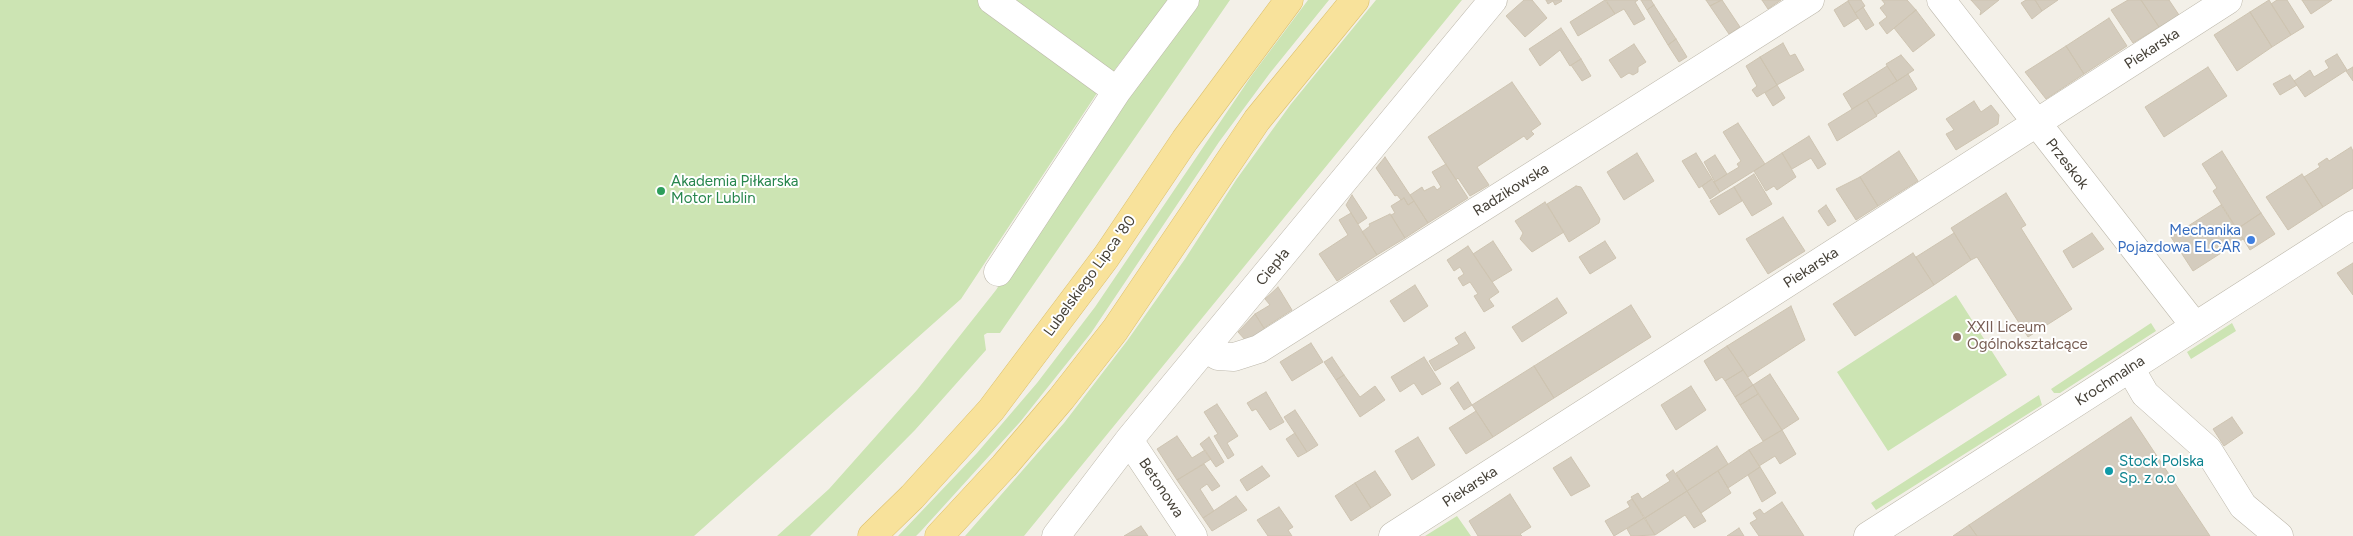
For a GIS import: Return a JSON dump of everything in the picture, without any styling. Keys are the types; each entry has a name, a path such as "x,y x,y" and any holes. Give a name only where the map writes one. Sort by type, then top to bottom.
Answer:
{"main road":[{"name":"Lubelskiego Lipca '80","path":"872,536 912,497 991,410 1106,257 1185,140 1289,0"},
{"path":"939,536 1004,466 1109,337 1257,120 1355,0"}],"street":[{"path":"992,0 1117,91"},
{"path":"998,272 1117,91 1185,0"},
{"name":"Ciepła","path":"1056,536 1129,440 1493,0"},
{"name":"Radzikowska","path":"1206,349 1218,356 1234,356 1259,349 1810,0"},
{"name":"Przeskok","path":"1940,0 2035,124 2195,326"},
{"name":"Piekarska","path":"1394,536 2228,0"},
{"name":"Krochmalna","path":"1868,536 2353,225"},
{"path":"2130,368 2145,394 2208,450 2244,506 2278,536"},
{"name":"Betonowa","path":"1129,440 1193,536"}],"green space":[{"path":"0,0 1168,0 1097,93 961,299 694,536 0,536"},
{"path":"1199,0 1230,0 1000,333 987,333 984,335 986,350 915,430 810,536 777,536 829,489 917,390 996,290 1099,134"},
{"path":"1308,0 1329,0 1270,73 1219,142 1091,333 1020,422 921,531 916,536 898,536 977,453 1037,383 1095,307 1252,75"},
{"path":"1376,0 1462,0 1024,536 965,536 1064,423 1127,341 1185,259 1236,180 1291,104"},
{"path":"1956,295 2007,375 1888,451 1837,372"},
{"path":"2151,323 2156,331 2060,393 2054,393 2051,389"},
{"path":"2232,323 2236,331 2191,359 2187,352"},
{"path":"2039,395 2042,405 1876,510 1871,503"},
{"path":"1457,516 1471,536 1425,536"}],"building":[{"path":"1524,0 1532,0 1547,18 1525,37 1506,16"},
{"path":"1546,0 1562,1 1555,5 1553,1 1548,4"},
{"path":"1605,0 1615,14 1578,36 1570,22"},
{"path":"1606,0 1638,0 1635,2 1645,19 1634,25 1624,9 1615,14"},
{"path":"1641,0 1651,0 1654,5 1647,10"},
{"path":"1706,0 1721,0 1710,6"},
{"path":"1722,0 1740,27 1729,34 1710,6"},
{"path":"1762,0 1781,0 1768,9"},
{"path":"1849,0 1861,0 1865,6 1855,13"},
{"path":"1882,0 1907,0 1916,10 1887,34 1879,23 1887,17 1880,8 1885,4"},
{"path":"1971,0 1999,0 1980,15 1981,11"},
{"path":"2026,0 2035,0 2042,11 2032,19 2021,3"},
{"path":"2035,0 2058,0 2042,11"},
{"path":"2128,0 2141,0 2159,27 2133,43 2111,10"},
{"path":"2141,0 2169,0 2179,15 2159,27"},
{"path":"2269,0 2291,35 2272,47 2250,12"},
{"path":"2277,0 2287,0 2304,27 2291,35 2271,4"},
{"path":"2302,0 2332,0 2311,14"},
{"path":"1848,1 1858,18 1844,27 1834,10"},
{"path":"1654,5 1676,39 1668,45 1647,10"},
{"path":"1863,7 1874,25 1866,30 1855,13"},
{"path":"1916,10 1935,35 1913,52 1894,28"},
{"path":"2250,12 2272,47 2237,71 2214,35"},
{"path":"2109,18 2127,46 2084,74 2066,46"},
{"path":"1561,28 1581,59 1570,66 1560,50 1540,66 1529,49"},
{"path":"1676,39 1687,57 1679,62 1668,45"},
{"path":"1783,43 1790,56 1795,54 1804,70 1777,85 1760,57"},
{"path":"1634,44 1646,62 1638,67 1638,72 1633,75 1629,73 1621,78 1609,60"},
{"path":"2066,46 2084,74 2046,99 2025,72"},
{"path":"2337,54 2347,70 2305,97 2294,81 2310,70 2314,77 2329,68 2325,61"},
{"path":"1901,55 1914,70 1897,81 1886,64"},
{"path":"1760,57 1777,85 1757,97 1752,90 1757,86 1746,66"},
{"path":"1581,59 1591,76 1582,81 1571,65"},
{"path":"1887,66 1897,81 1852,109 1843,94"},
{"path":"2208,67 2227,96 2164,137 2145,107"},
{"path":"2353,67 2353,81 2346,71"},
{"path":"1908,74 1917,89 1876,115 1867,100"},
{"path":"2290,75 2297,85 2280,95 2273,84"},
{"path":"1512,82 1541,124 1531,131 1534,134 1527,140 1524,136 1477,167 1489,185 1470,196 1458,178 1456,180 1428,137"},
{"path":"1777,85 1785,98 1773,106 1765,93"},
{"path":"1867,100 1877,116 1837,141 1828,124"},
{"path":"1974,101 1981,112 1991,105 1999,115 1998,124 1956,150 1946,134 1954,130 1946,119"},
{"path":"1738,123 1765,164 1720,192 1714,182 1739,167 1737,164 1741,161 1723,132"},
{"path":"1809,136 1826,164 1818,169 1811,158 1792,169 1782,153"},
{"path":"2351,147 2353,151 2353,188 2323,207 2304,177 2320,167 2318,164 2327,158 2329,161"},
{"path":"1899,151 1918,181 1878,206 1860,177"},
{"path":"2222,151 2261,213 2237,229 2213,191 2217,188 2202,164"},
{"path":"1637,153 1654,181 1624,200 1607,172"},
{"path":"1696,153 1712,179 1699,188 1682,161"},
{"path":"1782,153 1796,177 1777,190 1774,186 1766,191 1754,171"},
{"path":"1715,155 1727,174 1715,182 1704,162"},
{"path":"1385,157 1414,201 1408,205 1404,198 1401,200 1397,195 1395,196 1376,168"},
{"path":"1446,164 1468,198 1428,223 1410,195 1422,187 1424,191 1434,186 1437,190 1441,187 1432,172"},
{"path":"1754,174 1772,204 1752,216 1734,187"},
{"path":"2302,174 2323,207 2288,230 2266,197"},
{"path":"1860,177 1878,206 1856,220 1836,189"},
{"path":"1712,179 1720,192 1710,199 1702,186"},
{"path":"1576,186 1581,187 1600,219 1599,223 1569,242 1547,204"},
{"path":"1734,187 1742,201 1719,215 1710,201"},
{"path":"2006,193 2026,225 2021,228 2072,309 2028,337 1977,257 1971,260 1951,228"},
{"path":"1352,195 1367,218 1358,224 1346,205"},
{"path":"1404,198 1408,205 1414,201 1428,223 1405,238 1391,215 1395,213 1391,206"},
{"path":"1545,202 1564,232 1532,252 1520,239 1523,233 1515,221"},
{"path":"1826,205 1836,221 1828,226 1818,211"},
{"path":"2221,205 2243,239 2193,271 2171,237"},
{"path":"1351,213 1377,255 1337,281 1319,254 1348,235 1339,220"},
{"path":"2261,213 2275,234 2250,250 2237,229"},
{"path":"1390,214 1405,238 1377,255 1362,232 1370,226 1369,224"},
{"path":"1783,217 1805,251 1768,274 1746,239"},
{"path":"1954,233 1971,260 1934,285 1916,257"},
{"path":"2092,233 2104,249 2073,268 2063,251"},
{"path":"1493,241 1512,270 1492,282 1473,254"},
{"path":"1605,241 1616,258 1590,274 1579,257"},
{"path":"1468,246 1499,292 1489,299 1494,306 1484,312 1474,296 1478,294 1470,282 1463,286 1458,278 1464,274 1460,267 1454,271 1447,260"},
{"path":"1913,253 1934,285 1855,336 1833,304"},
{"path":"2353,263 2353,295 2337,273"},
{"path":"1415,285 1428,306 1404,322 1390,301"},
{"path":"1278,287 1292,310 1264,328 1255,314 1270,305 1265,299"},
{"path":"1557,298 1567,313 1522,342 1512,327"},
{"path":"1631,305 1651,337 1554,398 1534,366"},
{"path":"1791,306 1805,340 1748,377 1727,346"},
{"path":"1255,314 1265,330 1247,342 1238,332"},
{"path":"1465,332 1475,348 1435,371 1429,361 1459,344 1455,338"},
{"path":"1311,343 1323,362 1292,381 1280,362"},
{"path":"1727,346 1743,370 1725,381 1722,377 1716,381 1704,361"},
{"path":"1332,357 1344,375 1336,380 1324,362"},
{"path":"1424,357 1441,384 1422,395 1414,383 1400,392 1391,377"},
{"path":"1534,366 1554,398 1493,437 1472,405"},
{"path":"1743,370 1753,385 1735,397 1725,381"},
{"path":"1770,374 1799,419 1782,430 1753,385"},
{"path":"1344,375 1360,397 1375,386 1385,400 1360,417 1336,380"},
{"path":"1458,382 1472,405 1464,410 1450,388"},
{"path":"1753,385 1758,394 1740,405 1735,397"},
{"path":"1691,386 1706,410 1676,430 1661,405"},
{"path":"1266,392 1284,422 1270,430 1256,409 1252,411 1247,403"},
{"path":"1758,394 1782,430 1763,441 1740,405"},
{"path":"1217,404 1238,436 1227,443 1234,455 1228,459 1214,436 1218,434 1204,412"},
{"path":"1295,410 1318,445 1307,452 1284,417"},
{"path":"1476,411 1493,437 1466,454 1449,428"},
{"name":"Stock Polska Sp. z o.o","path":"2131,417 2210,536 1977,536 1969,525"},
{"path":"2232,417 2243,433 2224,446 2213,429"},
{"path":"1782,430 1796,454 1780,464 1775,456 1759,466 1749,450"},
{"path":"1295,433 1307,452 1298,457 1286,439"},
{"path":"1177,436 1192,458 1205,450 1211,459 1177,480 1157,449"},
{"path":"1209,437 1224,462 1216,467 1200,444"},
{"path":"1418,437 1435,465 1412,480 1395,451"},
{"path":"1717,446 1728,464 1687,491 1676,473"},
{"path":"1749,450 1760,467 1728,488 1718,471"},
{"path":"1571,457 1590,486 1571,496 1553,468"},
{"path":"1204,464 1220,486 1212,491 1207,484 1200,489 1214,511 1203,518 1177,480"},
{"path":"1262,466 1270,476 1247,491 1240,480"},
{"path":"1760,467 1776,493 1762,502 1748,475"},
{"path":"1673,470 1687,491 1645,518 1631,497 1638,493 1642,499 1670,481 1666,475"},
{"path":"1375,471 1391,495 1371,508 1355,483"},
{"path":"1718,471 1731,493 1701,513 1687,491"},
{"path":"1355,483 1371,508 1351,521 1335,496"},
{"path":"1687,491 1706,521 1694,528 1685,515 1655,535 1645,518"},
{"path":"1510,494 1531,527 1520,534 1522,536 1478,536 1469,521"},
{"path":"1236,496 1247,510 1212,531 1203,518"},
{"path":"1632,499 1644,518 1614,536 1605,521 1630,507 1627,502"},
{"path":"1782,502 1804,536 1759,536 1750,523 1757,519 1753,513 1760,509 1764,514"},
{"path":"1279,507 1293,527 1288,530 1292,536 1268,536 1257,520"},
{"path":"1644,518 1655,535 1631,536 1627,529"},
{"path":"1969,525 1977,536 1953,536"},
{"path":"1141,526 1148,536 1124,536"},
{"path":"1739,528 1744,536 1727,536"}],"place":[{"name":"Akademia Piłkarska Motor Lublin","path":"661,191"},
{"name":"Mechanika Pojazdowa ELCAR","path":"2251,240"},
{"name":"XXII Liceum Ogólnokształcące","path":"1957,337"},
{"name":"Stock Polska Sp. z o.o","path":"2109,471"}]}
